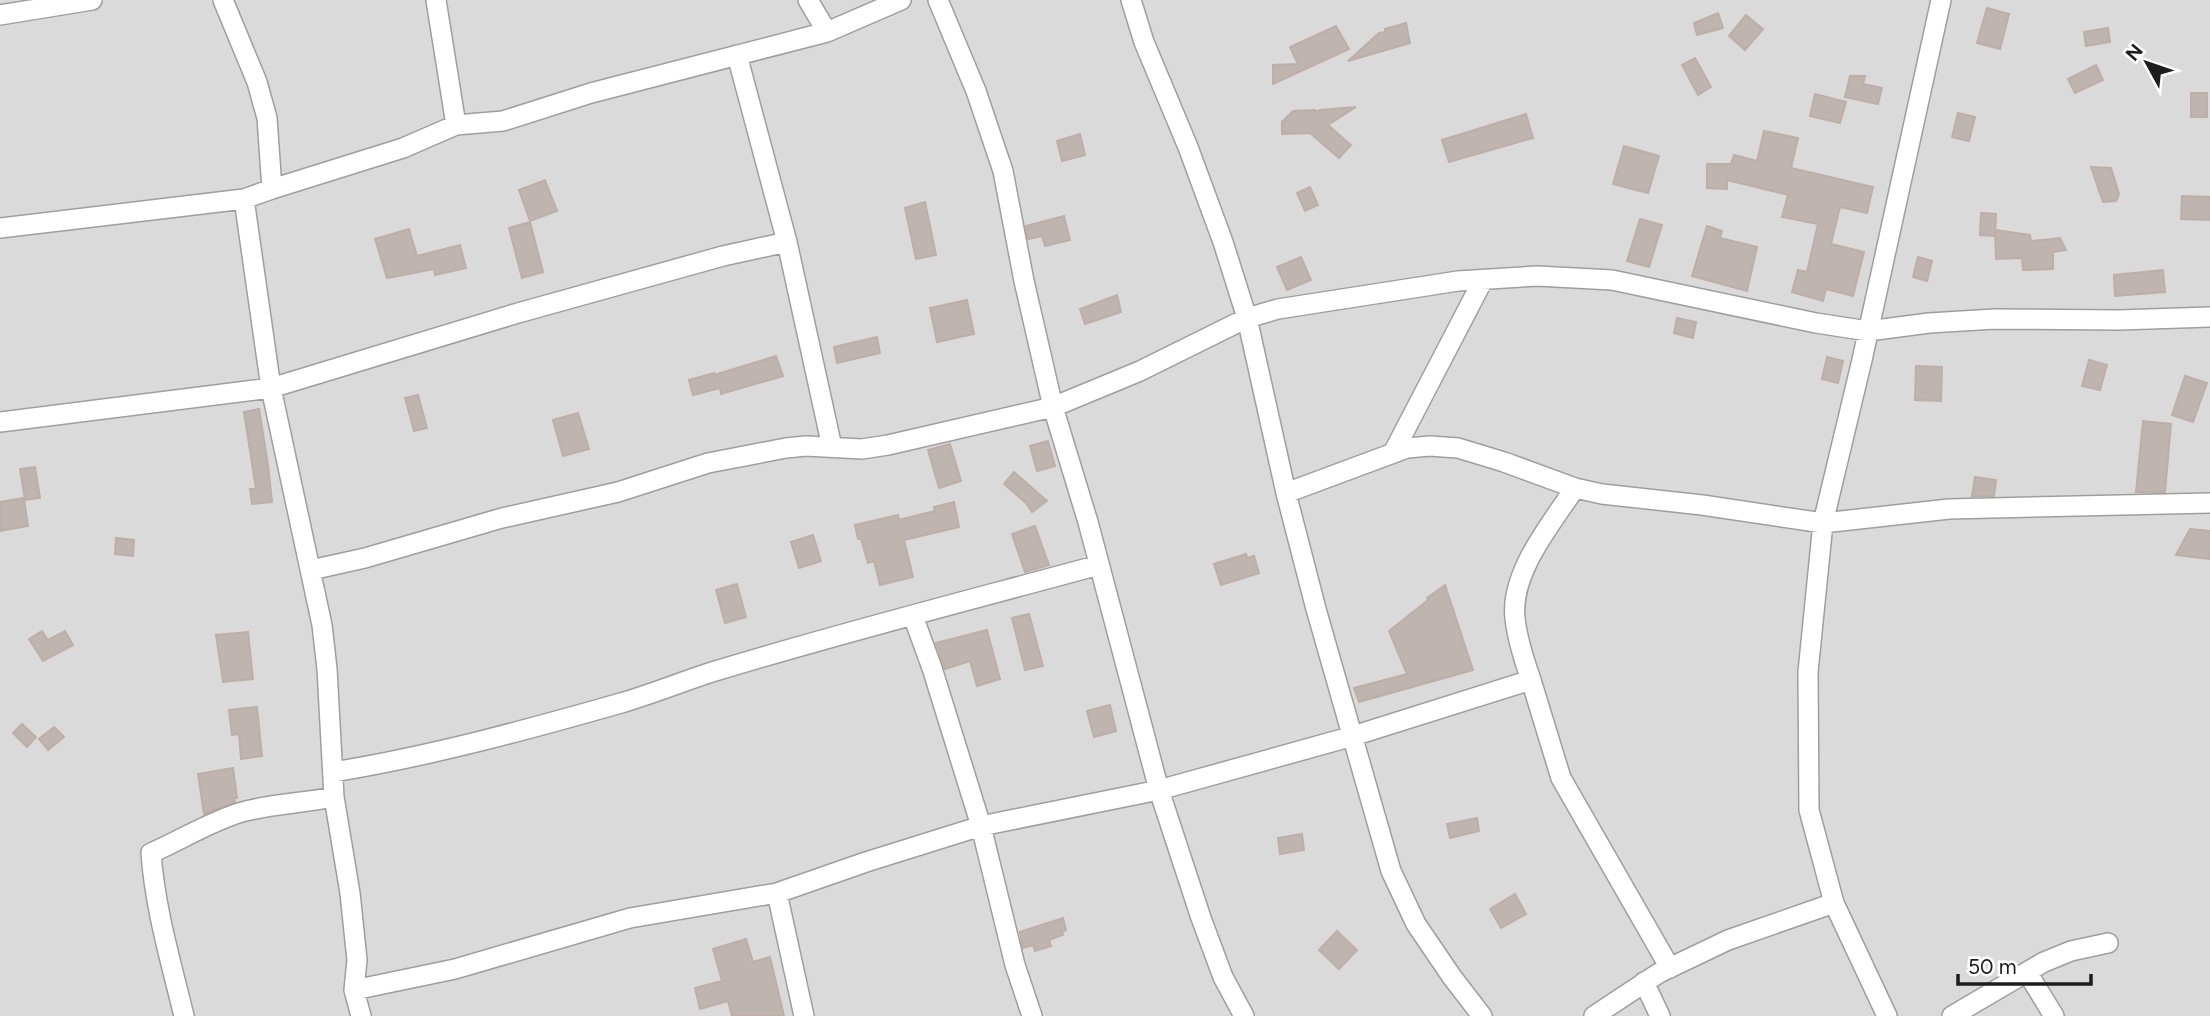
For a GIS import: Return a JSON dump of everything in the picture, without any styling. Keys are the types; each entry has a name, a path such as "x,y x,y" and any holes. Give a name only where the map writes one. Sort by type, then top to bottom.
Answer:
{"street":[{"path":"0,15 92,0"},
{"path":"223,0 257,82 267,118 272,189"},
{"path":"436,0 456,125"},
{"path":"808,0 827,32"},
{"path":"0,228 244,199 403,148 456,125 503,121 592,93 827,32 901,0"},
{"path":"938,0 976,91 1003,171 1024,281 1053,407 1100,565 1159,790 1223,977 1244,1016"},
{"path":"1131,0 1144,42 1188,147 1223,242 1247,318 1286,493 1391,871 1416,924 1482,1016"},
{"path":"1887,1016 1833,903 1809,810 1808,672 1823,523 1941,0"},
{"path":"737,55 787,242 832,447"},
{"path":"244,199 271,388 322,625 334,797 350,893 357,960 354,990 361,1016"},
{"path":"0,422 271,388 517,313 723,256 787,242"},
{"path":"311,570 365,558 502,519 618,492 708,463 786,448 862,449 1053,407 1140,371 1247,318 1278,309 1458,281 1537,275 1612,280 1816,323 1868,331 1929,323 1995,319 2119,320 2210,317"},
{"path":"1392,453 1483,280"},
{"path":"1286,493 1407,448 1430,446 1458,448 1574,488 1602,494 1702,505 1823,523 1949,509 2210,503"},
{"path":"1574,488 1532,554 1517,588 1514,615 1520,645 1561,778 1670,968"},
{"path":"333,772 399,761 499,736 624,702 713,672 913,615 1100,565"},
{"path":"913,615 981,826 1015,965 1032,1016"},
{"path":"354,990 455,969 630,919 777,893 981,826 1159,790 1353,736 1531,680"},
{"path":"184,1016 153,880 151,853 213,823 243,812 334,797"},
{"path":"777,893 804,1016"},
{"path":"1594,1016 1644,982 1728,940 1833,903"},
{"path":"1952,1016 2044,962 2071,951 2108,943"},
{"path":"2027,972 2054,1016"},
{"path":"1644,982 1660,1016"}],"shaded area":[{"path":"0,0 2210,0 2210,1016 0,1016"}],"building":[{"path":"1987,8 2009,14 2000,49 1977,43"},
{"path":"1718,13 1723,28 1697,35 1694,23"},
{"path":"1746,15 1763,29 1745,50 1729,36"},
{"path":"1406,23 1410,43 1348,61 1379,33 1385,32 1385,29"},
{"path":"1336,26 1349,49 1273,84 1273,65 1298,64 1290,47"},
{"path":"2108,28 2110,42 2086,46 2084,32"},
{"path":"1695,58 1711,87 1698,95 1682,65"},
{"path":"2096,65 2103,80 2075,93 2068,79"},
{"path":"1850,76 1865,76 1863,84 1882,88 1878,104 1845,97"},
{"path":"2191,93 2207,93 2207,117 2191,117"},
{"path":"1815,94 1846,102 1840,123 1810,116"},
{"path":"1356,107 1328,125 1351,145 1339,158 1310,133 1282,134 1282,122 1293,111 1316,112"},
{"path":"1958,113 1975,117 1969,141 1952,137"},
{"path":"1526,114 1533,138 1449,162 1442,140"},
{"path":"1764,131 1798,138 1791,168 1873,187 1867,213 1840,207 1831,244 1864,252 1853,296 1826,289 1823,301 1792,292 1798,270 1807,272 1818,224 1782,217 1788,195 1727,180 1727,189 1707,188 1707,164 1731,164 1734,155 1757,161"},
{"path":"1080,134 1085,155 1062,161 1057,141"},
{"path":"1624,146 1659,156 1648,193 1613,184"},
{"path":"2091,167 2111,168 2119,194 2116,201 2103,202"},
{"path":"545,180 557,211 530,221 519,190"},
{"path":"1310,187 1318,205 1305,211 1297,193"},
{"path":"2182,196 2210,197 2210,220 2181,219"},
{"path":"925,202 936,255 916,259 905,208"},
{"path":"1981,213 1996,214 1995,236 1980,235"},
{"path":"1064,216 1070,240 1045,246 1042,236 1028,239 1026,226"},
{"path":"1640,219 1662,225 1649,267 1627,261"},
{"path":"530,222 543,272 522,278 509,228"},
{"path":"1707,226 1722,231 1720,238 1757,247 1747,291 1692,276"},
{"path":"409,229 417,256 460,245 466,268 435,275 434,269 387,278 375,239"},
{"path":"1995,230 2030,235 2031,241 2060,238 2066,250 2053,252 2053,269 2023,270 2022,258 1996,259"},
{"path":"1301,257 1311,280 1287,290 1277,267"},
{"path":"1918,257 1932,261 1927,281 1913,277"},
{"path":"2163,270 2165,292 2115,296 2114,275"},
{"path":"1117,295 1121,312 1085,324 1080,309"},
{"path":"967,300 974,334 937,342 930,308"},
{"path":"1677,318 1696,322 1693,338 1674,333"},
{"path":"877,337 880,353 837,363 834,347"},
{"path":"776,356 783,376 721,394 720,388 693,395 689,380"},
{"path":"1827,357 1843,361 1838,383 1822,379"},
{"path":"2089,360 2107,365 2100,390 2082,386"},
{"path":"1916,366 1942,367 1941,401 1915,400"},
{"path":"2185,376 2207,383 2193,422 2172,415"},
{"path":"418,395 427,428 414,431 405,398"},
{"path":"259,409 272,502 252,504 250,489 256,489 244,412"},
{"path":"578,413 589,449 563,456 553,420"},
{"path":"2143,421 2171,424 2165,492 2136,492"},
{"path":"1048,441 1055,466 1037,471 1030,446"},
{"path":"950,444 961,481 939,488 928,450"},
{"path":"35,467 40,498 25,500 20,469"},
{"path":"1014,472 1047,501 1032,512 1026,503 1004,484"},
{"path":"1975,477 1996,480 1994,496 1972,496"},
{"path":"24,498 28,526 0,531 0,502"},
{"path":"954,502 959,527 904,540 913,577 880,585 874,561 868,563 855,525 898,515 899,520 935,511 934,507"},
{"path":"1035,526 1049,565 1025,572 1012,534"},
{"path":"2190,529 2210,531 2210,559 2176,555"},
{"path":"813,535 821,561 799,568 791,542"},
{"path":"116,538 134,540 133,556 115,554"},
{"path":"1246,554 1247,558 1254,556 1259,573 1221,585 1214,564"},
{"path":"737,584 746,617 725,623 716,590"},
{"path":"1445,585 1473,670 1359,702 1354,688 1407,674 1389,631"},
{"path":"1029,614 1043,666 1025,670 1012,618"},
{"path":"987,630 1000,679 977,686 970,661 945,669 936,643"},
{"path":"42,631 48,640 65,631 73,645 43,661 29,639"},
{"path":"248,632 253,679 223,682 216,635"},
{"path":"1110,705 1116,731 1094,737 1087,711"},
{"path":"257,707 262,756 241,759 239,734 232,735 229,710"},
{"path":"22,724 36,737 27,747 13,733"},
{"path":"54,727 64,737 48,750 39,739"},
{"path":"233,768 237,798 234,798 235,802 204,814 198,774"},
{"path":"1477,818 1479,831 1450,838 1447,824"},
{"path":"1302,834 1304,850 1280,854 1278,838"},
{"path":"1515,894 1526,914 1501,928 1490,909"},
{"path":"1063,918 1066,930 1062,932 1063,935 1049,940 1051,946 1035,951 1033,945 1023,948 1020,932"},
{"path":"1337,931 1357,950 1339,969 1319,950"},
{"path":"746,939 753,962 770,957 784,1016 732,1016 728,1001 700,1009 695,988 722,981 713,949"}]}
